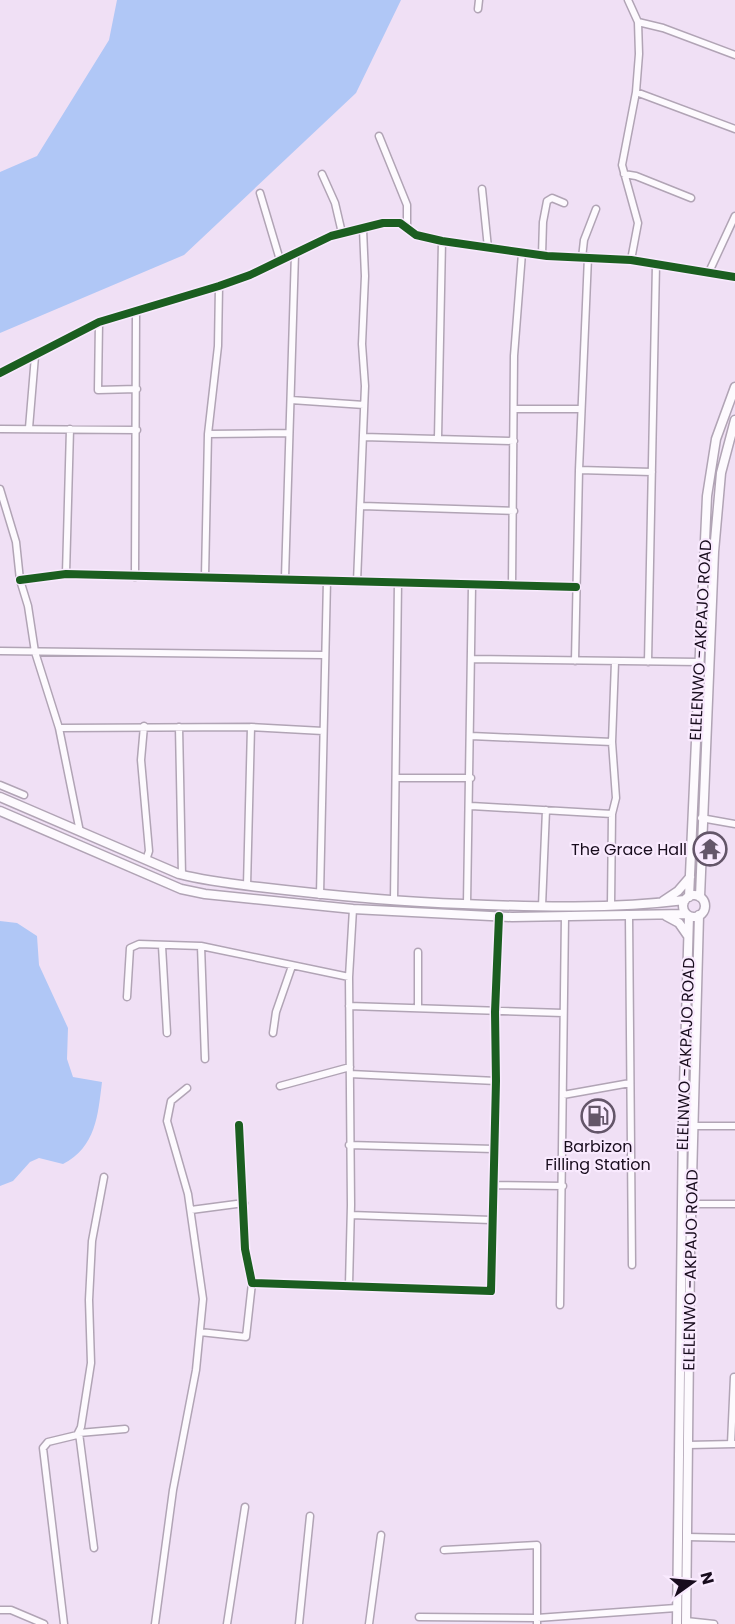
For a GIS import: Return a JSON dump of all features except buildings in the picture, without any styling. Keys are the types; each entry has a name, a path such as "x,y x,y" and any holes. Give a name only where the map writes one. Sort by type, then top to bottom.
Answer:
{"main road":[{"name":"ELELENWO -AKPAJO ROAD","path":"687,898 690,877 699,662 711,462 735,387"},
{"name":"ELELENWO -AKPAJO ROAD","path":"700,897 701,818 715,541 721,473 735,420"},
{"path":"0,797 182,875 210,882 320,895 467,904 611,905 660,903 700,897 704,907 699,915 499,916 353,909 181,889 0,812"},
{"path":"660,903 674,895 690,877"},
{"path":"687,898 683,907 688,915"},
{"path":"665,915 679,923 688,936"},
{"name":"ELELNWO -AKPAJO ROAD","path":"683,1623 676,1608 682,1145 688,915"},
{"name":"ELELENWO -AKPAJO ROAD","path":"683,1623 687,1537 691,1204 699,915"}],"street":[{"path":"478,9 479,0"},
{"path":"628,0 638,22 636,92 622,165 638,223 631,260"},
{"path":"638,22 663,28 735,55"},
{"path":"636,92 735,129"},
{"path":"378,136 407,205 407,226"},
{"path":"322,174 335,203 342,233"},
{"path":"624,174 636,176 691,198"},
{"path":"482,189 489,248"},
{"path":"260,193 280,260"},
{"path":"542,255 543,222 547,201 552,198 564,203"},
{"path":"575,661 584,240 596,209"},
{"path":"709,272 735,216"},
{"path":"0,373 99,322 219,286 342,233 382,223 407,226 416,235 442,242 542,255 631,260 735,277"},
{"path":"357,582 362,506 364,405 363,229"},
{"path":"438,438 442,242"},
{"path":"285,578 295,253"},
{"path":"512,586 514,356 522,253"},
{"path":"648,662 657,264"},
{"path":"205,577 208,434 219,336 219,286"},
{"path":"135,577 136,311"},
{"path":"99,322 98,390 137,389"},
{"path":"29,428 35,356"},
{"path":"291,400 364,405"},
{"path":"515,409 581,409"},
{"path":"0,429 137,430"},
{"path":"66,574 70,429"},
{"path":"208,434 288,433"},
{"path":"363,437 514,441"},
{"path":"579,470 652,472"},
{"path":"0,489 16,542 20,580 28,606 34,652 59,728 80,832"},
{"path":"362,506 513,512"},
{"path":"20,580 66,574 576,587"},
{"path":"320,895 327,580"},
{"path":"394,901 398,582"},
{"path":"467,904 471,806 472,586"},
{"path":"0,651 324,655"},
{"path":"472,659 699,662"},
{"path":"611,905 612,814 616,798 612,742 615,662"},
{"path":"144,726 141,760 149,851 146,860"},
{"path":"179,727 182,875"},
{"path":"59,728 251,727 322,731"},
{"path":"246,886 251,727"},
{"path":"471,736 612,742"},
{"path":"397,778 471,778"},
{"path":"0,784 24,795"},
{"path":"471,806 612,814"},
{"path":"542,906 546,810"},
{"path":"701,818 735,824"},
{"path":"349,1286 351,1066 349,977 353,909"},
{"path":"252,1282 491,1291 496,1081 495,1011 499,916"},
{"path":"560,1305 565,916"},
{"path":"630,916 633,1265"},
{"path":"127,997 130,948 139,944 201,946 349,977"},
{"path":"162,946 167,1033"},
{"path":"201,946 205,1059"},
{"path":"417,952 418,1007"},
{"path":"273,1033 276,1012 292,966"},
{"path":"349,1006 563,1012"},
{"path":"280,1086 351,1066"},
{"path":"350,1074 496,1081"},
{"path":"563,1095 630,1083"},
{"path":"155,1624 173,1490 196,1370 203,1299 191,1210 182,1165 167,1121 171,1101 187,1088"},
{"path":"200,1332 246,1337 252,1282 245,1249 239,1125"},
{"path":"693,1126 735,1126"},
{"path":"349,1145 494,1149"},
{"path":"94,1548 79,1433 91,1363 89,1300 92,1241 104,1177"},
{"path":"493,1185 563,1186"},
{"path":"191,1210 244,1203"},
{"path":"691,1204 735,1204"},
{"path":"351,1215 491,1220"},
{"path":"688,1445 733,1444 734,1377"},
{"path":"64,1624 58,1555 43,1448 48,1442 79,1433 125,1429"},
{"path":"227,1624 245,1507"},
{"path":"299,1624 310,1516"},
{"path":"369,1624 381,1535"},
{"path":"687,1537 735,1538"},
{"path":"444,1550 537,1545 537,1621"},
{"path":"419,1617 537,1621 676,1608"},
{"path":"0,1610 11,1610 44,1624"},
{"path":"683,1623 714,1624"}],"water":[{"path":"117,0 401,0 356,93 184,255 0,333 0,172 37,156 109,40"},
{"path":"0,921 17,923 37,936 39,965 68,1028 67,1059 73,1077 102,1082 97,1118 89,1139 82,1149 63,1164 39,1158 30,1162 13,1181 0,1186"}],"cycle path":[{"path":"0,373 99,322 219,286 250,275 331,236 383,223 400,223 416,235 442,241 547,256 631,260 735,277"},
{"path":"20,580 66,574 576,587"},
{"path":"239,1125 245,1249 252,1283 491,1291 496,1081 495,1012 499,916"}],"place":[{"name":"The Grace Hall","path":"710,849"},
{"name":"Barbizon Filling Station","path":"598,1116"}]}
